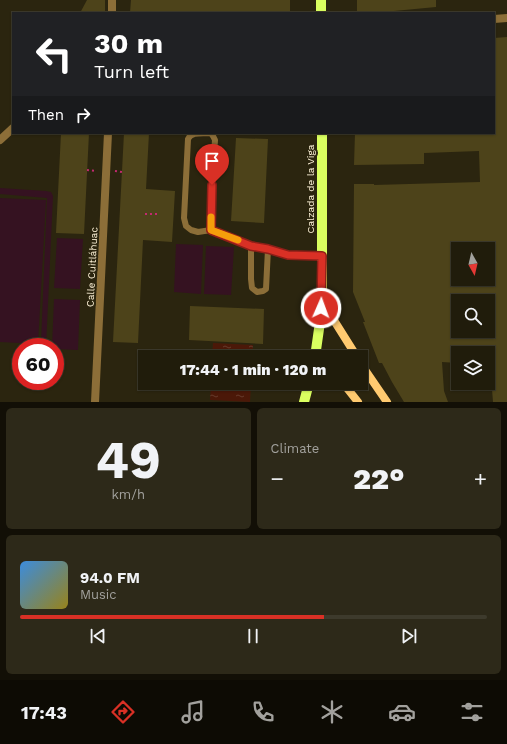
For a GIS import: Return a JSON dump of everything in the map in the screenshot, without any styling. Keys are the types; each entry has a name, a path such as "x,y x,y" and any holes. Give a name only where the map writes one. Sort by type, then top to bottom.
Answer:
{"main road":[{"path":"321,0 321,12"},
{"name":"Calzada de la Viga","path":"316,350 322,293 322,134"},
{"path":"304,402 307,390"}],"street":[{"path":"112,0 112,12"},
{"path":"495,19 507,18"},
{"path":"0,140 12,129"},
{"name":"Calle Cuitláhuac","path":"95,402 108,134"},
{"name":"Calzada de la Viga","path":"322,293 335,322 353,350"},
{"path":"368,374 387,402"},
{"path":"349,390 358,402"}],"lane":[{"path":"193,134 188,139 184,218 186,226 191,230 198,232 211,230 251,246 288,255 322,256"},
{"path":"211,134 215,140 211,199 211,230"},
{"path":"251,246 252,288 257,292 266,289 268,249"}],"path":[{"path":"145,214 158,214"}],"shaded area":[{"path":"0,188 46,191 51,192 53,196 46,338 41,338 47,198 0,194"},
{"path":"0,198 46,200 38,338 12,338 12,343 0,342"},
{"path":"57,238 83,239 80,289 54,288"},
{"path":"176,244 203,245 201,294 174,292"},
{"path":"206,246 234,247 231,295 204,294"},
{"path":"54,299 80,300 78,350 64,349 64,338 52,338"}],"water":[{"path":"213,343 253,345 253,350 212,350"},
{"path":"211,390 251,390 250,402 210,400"}],"building":[{"path":"87,0 105,0 105,12 81,12"},
{"path":"131,0 290,0 290,12 130,12"},
{"path":"357,0 436,0 436,7 384,12 357,12"},
{"path":"507,37 507,402 493,402 492,390 495,390 495,346 451,346 451,363 442,362 444,391 448,402 404,402 382,363 379,363 363,322 365,322 353,292 354,184 374,185 480,182 479,151 424,153 424,164 354,165 355,134 495,134 495,38"},
{"path":"61,134 89,134 84,234 56,233"},
{"path":"124,134 149,134 146,189 175,191 172,242 143,240 138,343 113,342"},
{"path":"236,138 268,139 264,223 231,221"},
{"path":"190,306 264,309 263,344 189,340"}],"slow traffic":[{"path":"211,217 211,230 238,240"}],"route":[{"path":"212,185 211,230 251,246 288,255 322,256 321,308"}]}
